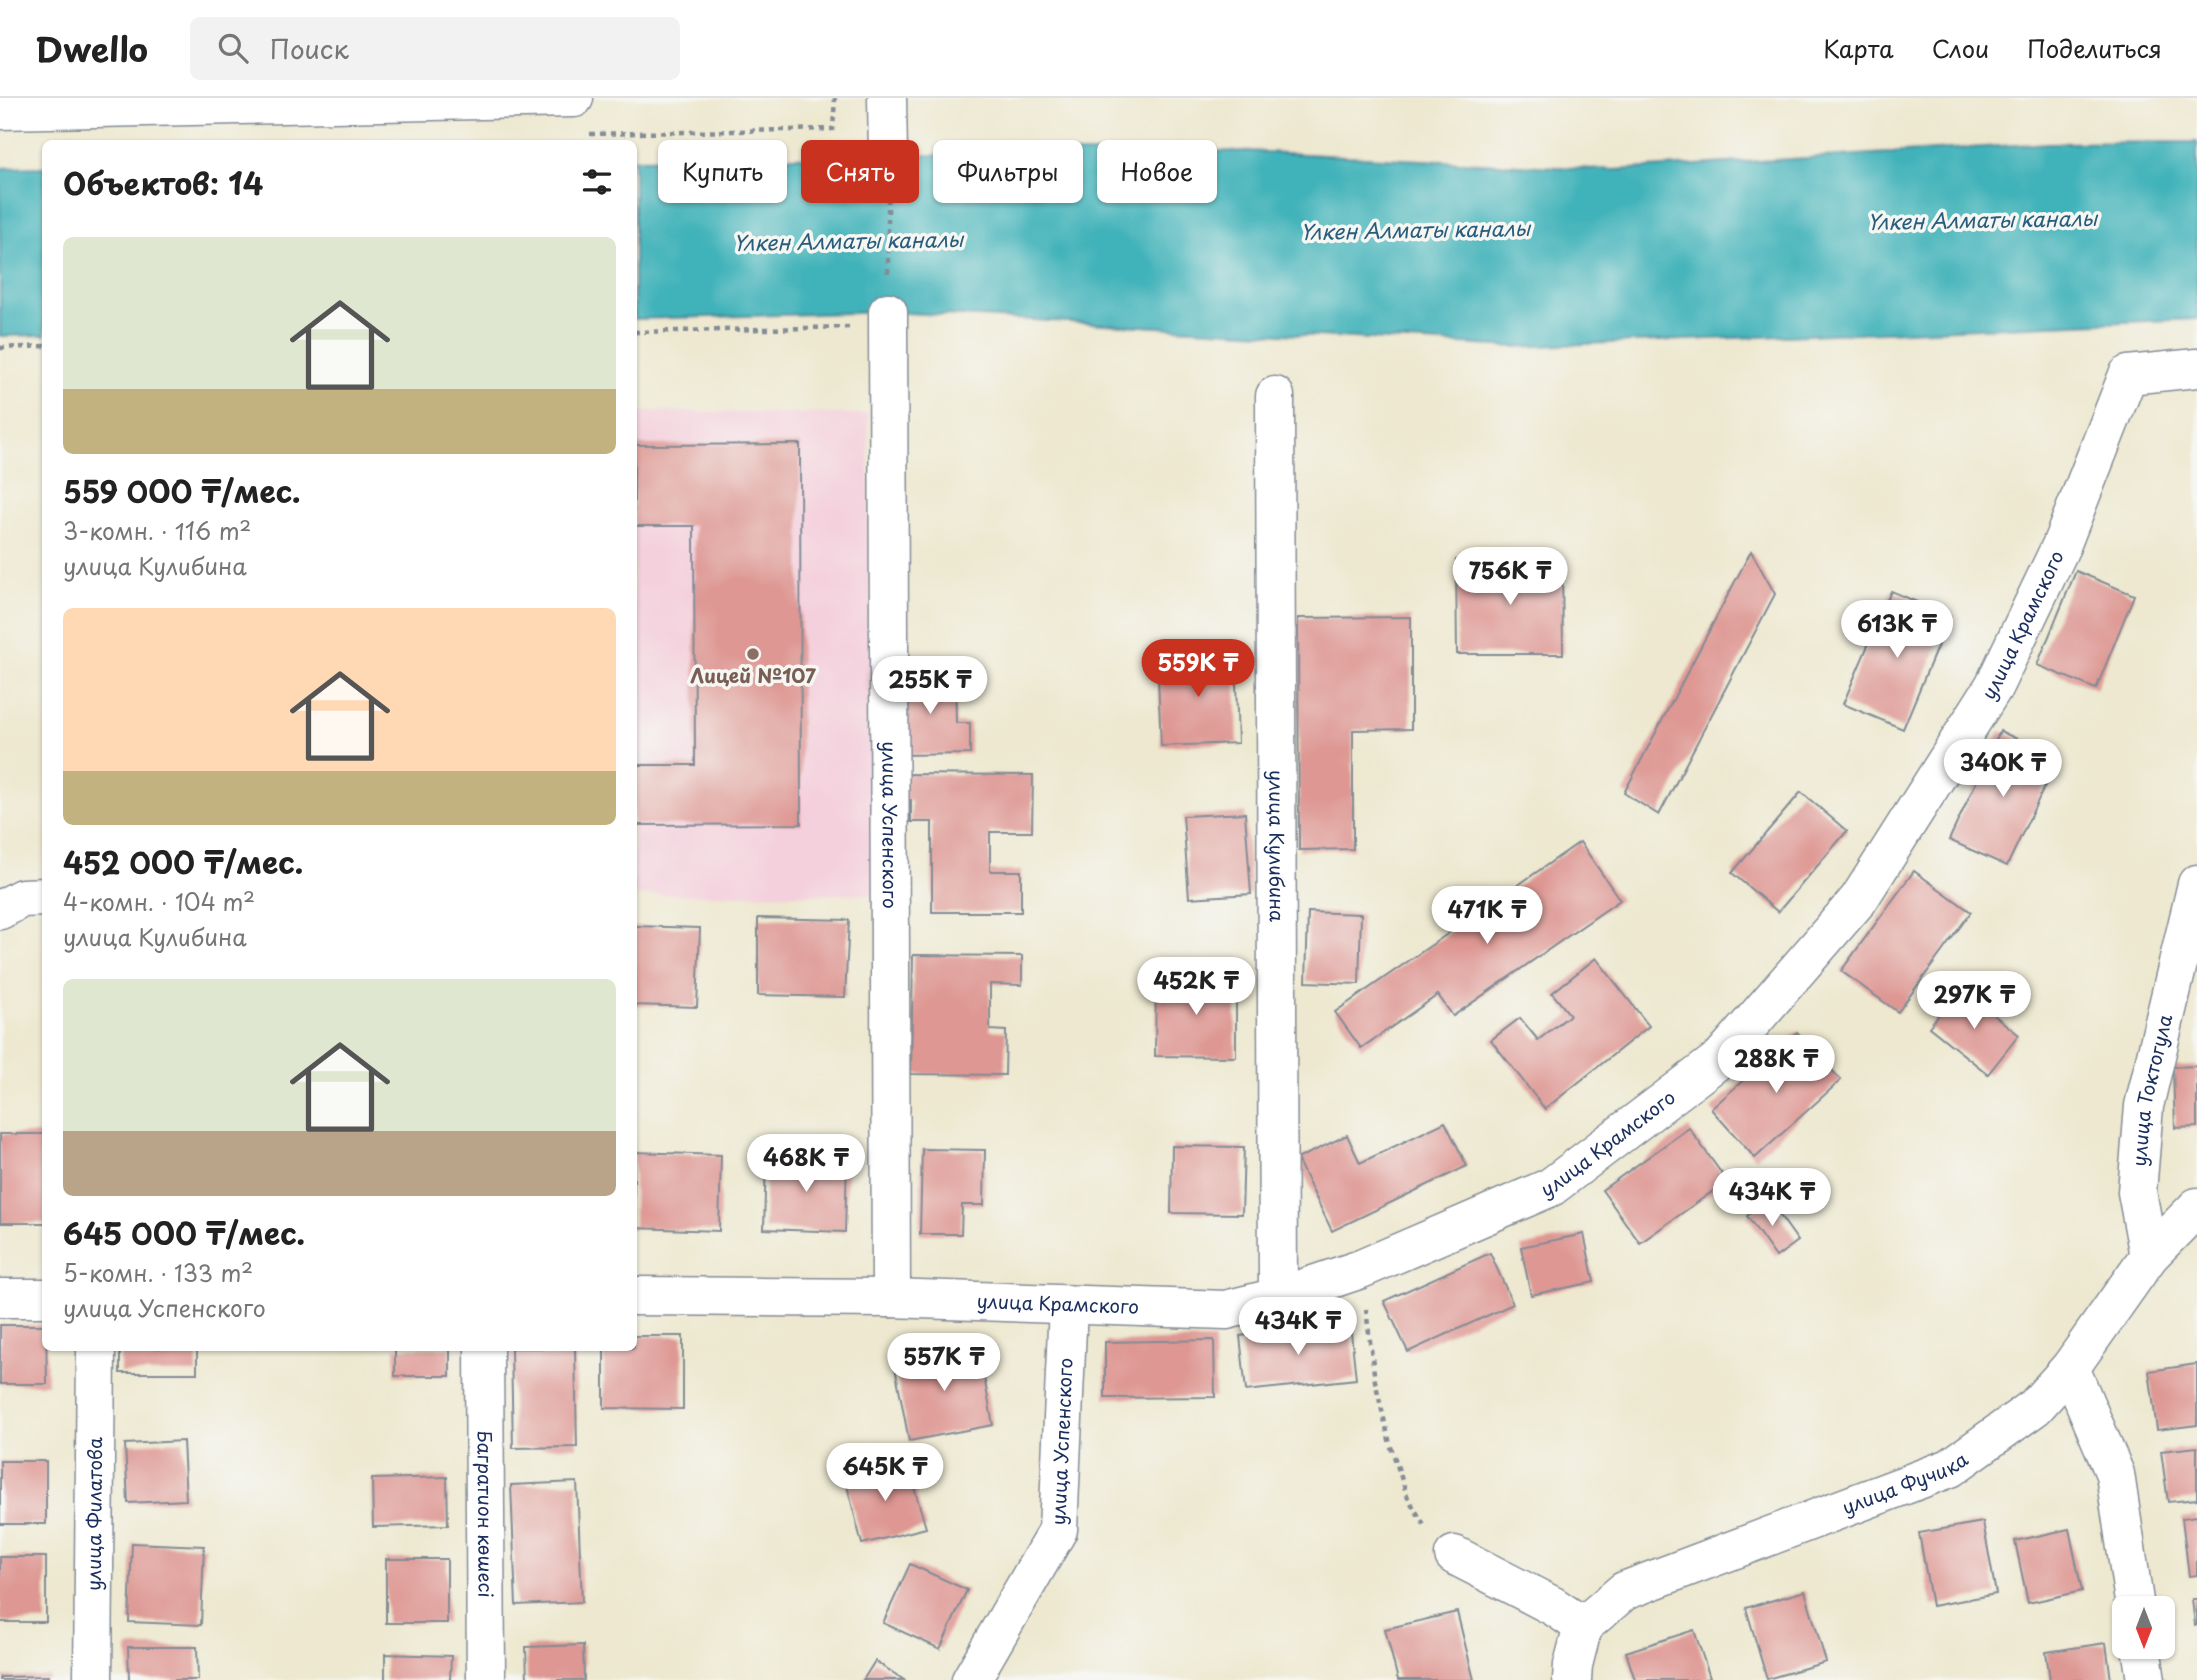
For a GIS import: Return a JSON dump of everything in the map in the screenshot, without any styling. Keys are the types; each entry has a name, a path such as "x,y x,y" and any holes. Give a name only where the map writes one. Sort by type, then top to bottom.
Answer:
{"street":[{"path":"0,110 81,103 574,98"},
{"path":"887,98 888,140"},
{"name":"улица Успенского","path":"888,312 891,1298"},
{"name":"улица Крамского","path":"637,1296 891,1298 1226,1310 1278,1297 1361,1269 1551,1186 1721,1058 1859,899 1994,686 2061,546 2128,375 2197,368"},
{"name":"улица Кулибина","path":"1275,396 1278,1297"},
{"name":"улица Токтогула","path":"2149,1256 2137,1192 2144,1106 2197,884"},
{"path":"0,910 22,898 42,897"},
{"name":"улица Фучика","path":"1583,1626 1624,1591 1950,1468 2035,1407 2070,1368 2149,1256 2197,1207"},
{"path":"0,1298 42,1298"},
{"name":"улица Успенского","path":"971,1680 1058,1530 1068,1306"},
{"name":"улица Филатова","path":"93,1680 96,1351"},
{"name":"Багратион көшесі","path":"484,1351 486,1680"},
{"path":"2070,1368 2115,1474 2133,1596"},
{"path":"1454,1555 1553,1606 1583,1626 1572,1680"},
{"path":"2143,1659 2146,1680"}],"path":[{"path":"833,129 835,98"},
{"path":"888,203 888,312"},
{"path":"637,332 850,327"},
{"path":"0,348 42,346"},
{"path":"1361,1269 1375,1381 1390,1444 1408,1498 1428,1531 1454,1555"}],"shaded area":[{"name":"Лицей №107","path":"637,411 868,414 875,894 637,895"}],"water":[{"name":"Үлкен Алматы каналы","path":"2197,142 2197,319 1513,347 888,312 637,319 637,159 658,159 658,203 787,203 787,157 801,157 801,203 919,203 919,155 933,155 933,203 1083,203 1083,153 1097,153 1097,203 1217,203 1217,151 1615,170 2049,143"},
{"path":"42,167 42,335 0,336 0,168"}],"building":[{"path":"800,444 801,824 637,825 637,765 695,765 694,526 637,526 637,445"},
{"path":"1751,551 1775,594 1659,815 1624,793"},
{"path":"1562,559 1563,654 1457,654 1456,560"},
{"path":"2076,571 2134,595 2096,689 2037,665"},
{"path":"1891,591 1950,616 1903,729 1843,704"},
{"path":"1411,617 1411,729 1353,730 1353,849 1299,850 1298,618"},
{"path":"1235,653 1238,743 1161,746 1157,655"},
{"path":"897,673 955,673 956,723 970,723 970,754 898,755"},
{"path":"2000,731 2058,758 2007,866 1949,840"},
{"path":"900,774 1033,775 1032,832 990,832 990,871 1021,871 1021,912 932,912 932,822 911,822 911,800 900,800"},
{"path":"1801,792 1847,831 1778,912 1732,873"},
{"path":"1245,813 1251,894 1189,898 1183,816"},
{"path":"1580,842 1620,900 1453,1016 1438,995 1361,1048 1335,1012"},
{"path":"1914,871 1971,912 1898,1012 1841,971"},
{"path":"1308,912 1361,914 1359,984 1306,982"},
{"path":"758,918 849,920 845,997 758,995"},
{"path":"637,926 700,928 697,1007 637,1005"},
{"path":"913,955 1022,956 1022,985 990,984 990,1030 1006,1031 1005,1075 911,1074"},
{"path":"1596,958 1649,1026 1545,1109 1491,1040 1520,1018 1538,1040 1570,1015 1552,993"},
{"path":"1156,977 1236,979 1236,1057 1155,1056"},
{"path":"1960,988 2019,1035 1988,1074 1929,1027"},
{"path":"1797,1032 1841,1080 1755,1158 1711,1109"},
{"path":"2197,1066 2197,1127 2175,1128 2173,1067"},
{"path":"1445,1122 1467,1166 1332,1231 1297,1159 1347,1135 1360,1163"},
{"path":"1689,1128 1727,1181 1640,1243 1602,1190"},
{"path":"0,1134 42,1134 42,1223 0,1223"},
{"path":"1172,1146 1244,1147 1242,1214 1171,1213"},
{"path":"922,1149 985,1150 984,1205 962,1205 961,1234 920,1234"},
{"path":"637,1152 721,1155 719,1231 637,1228"},
{"path":"766,1157 847,1159 845,1232 764,1229"},
{"path":"1769,1200 1798,1241 1776,1257 1747,1216"},
{"path":"1584,1234 1594,1282 1531,1295 1521,1247"},
{"path":"1490,1253 1513,1304 1408,1352 1384,1301"},
{"path":"1350,1323 1356,1379 1246,1391 1240,1336"},
{"path":"0,1325 42,1325 42,1351 46,1351 47,1384 0,1384"},
{"path":"637,1336 683,1336 683,1409 604,1408 604,1351 637,1351"},
{"path":"1214,1340 1215,1397 1105,1398 1105,1342"},
{"path":"978,1345 993,1425 909,1441 894,1362"},
{"path":"120,1351 197,1351 197,1373 120,1373"},
{"path":"395,1351 450,1351 450,1376 395,1376"},
{"path":"511,1351 575,1351 577,1447 513,1448"},
{"path":"2197,1364 2197,1425 2157,1430 2149,1371"},
{"path":"183,1441 186,1500 128,1503 125,1444"},
{"path":"2197,1447 2197,1499 2168,1502 2161,1451"},
{"path":"906,1460 926,1528 862,1544 845,1478"},
{"path":"0,1461 46,1461 46,1524 0,1524"},
{"path":"447,1477 448,1525 373,1527 372,1479"},
{"path":"577,1482 582,1602 516,1605 511,1485"},
{"path":"2197,1516 2197,1575 2189,1576 2182,1518"},
{"path":"1983,1522 1996,1594 1932,1606 1919,1533"},
{"path":"2069,1529 2082,1591 2028,1603 2015,1541"},
{"path":"132,1543 204,1546 201,1625 129,1622"},
{"path":"0,1557 46,1557 46,1622 0,1622"},
{"path":"386,1559 447,1559 447,1623 386,1623"},
{"path":"910,1564 967,1590 940,1649 883,1623"},
{"path":"1805,1591 1826,1662 1767,1679 1746,1608"},
{"path":"2192,1599 2197,1599 2197,1625 2195,1625"},
{"path":"1457,1612 1474,1680 1398,1680 1385,1629"},
{"path":"1694,1630 1710,1678 1635,1680 1626,1652"},
{"path":"2106,1643 2111,1680 2050,1680 2046,1652"},
{"path":"583,1645 584,1680 527,1680 526,1647"},
{"path":"128,1647 197,1647 198,1680 129,1680"},
{"path":"385,1654 451,1656 450,1680 385,1680"},
{"path":"875,1661 904,1680 863,1680"},
{"path":"49,1676 49,1680 0,1680 0,1677"}],"place":[{"name":"Лицей №107","path":"753,654"}]}
